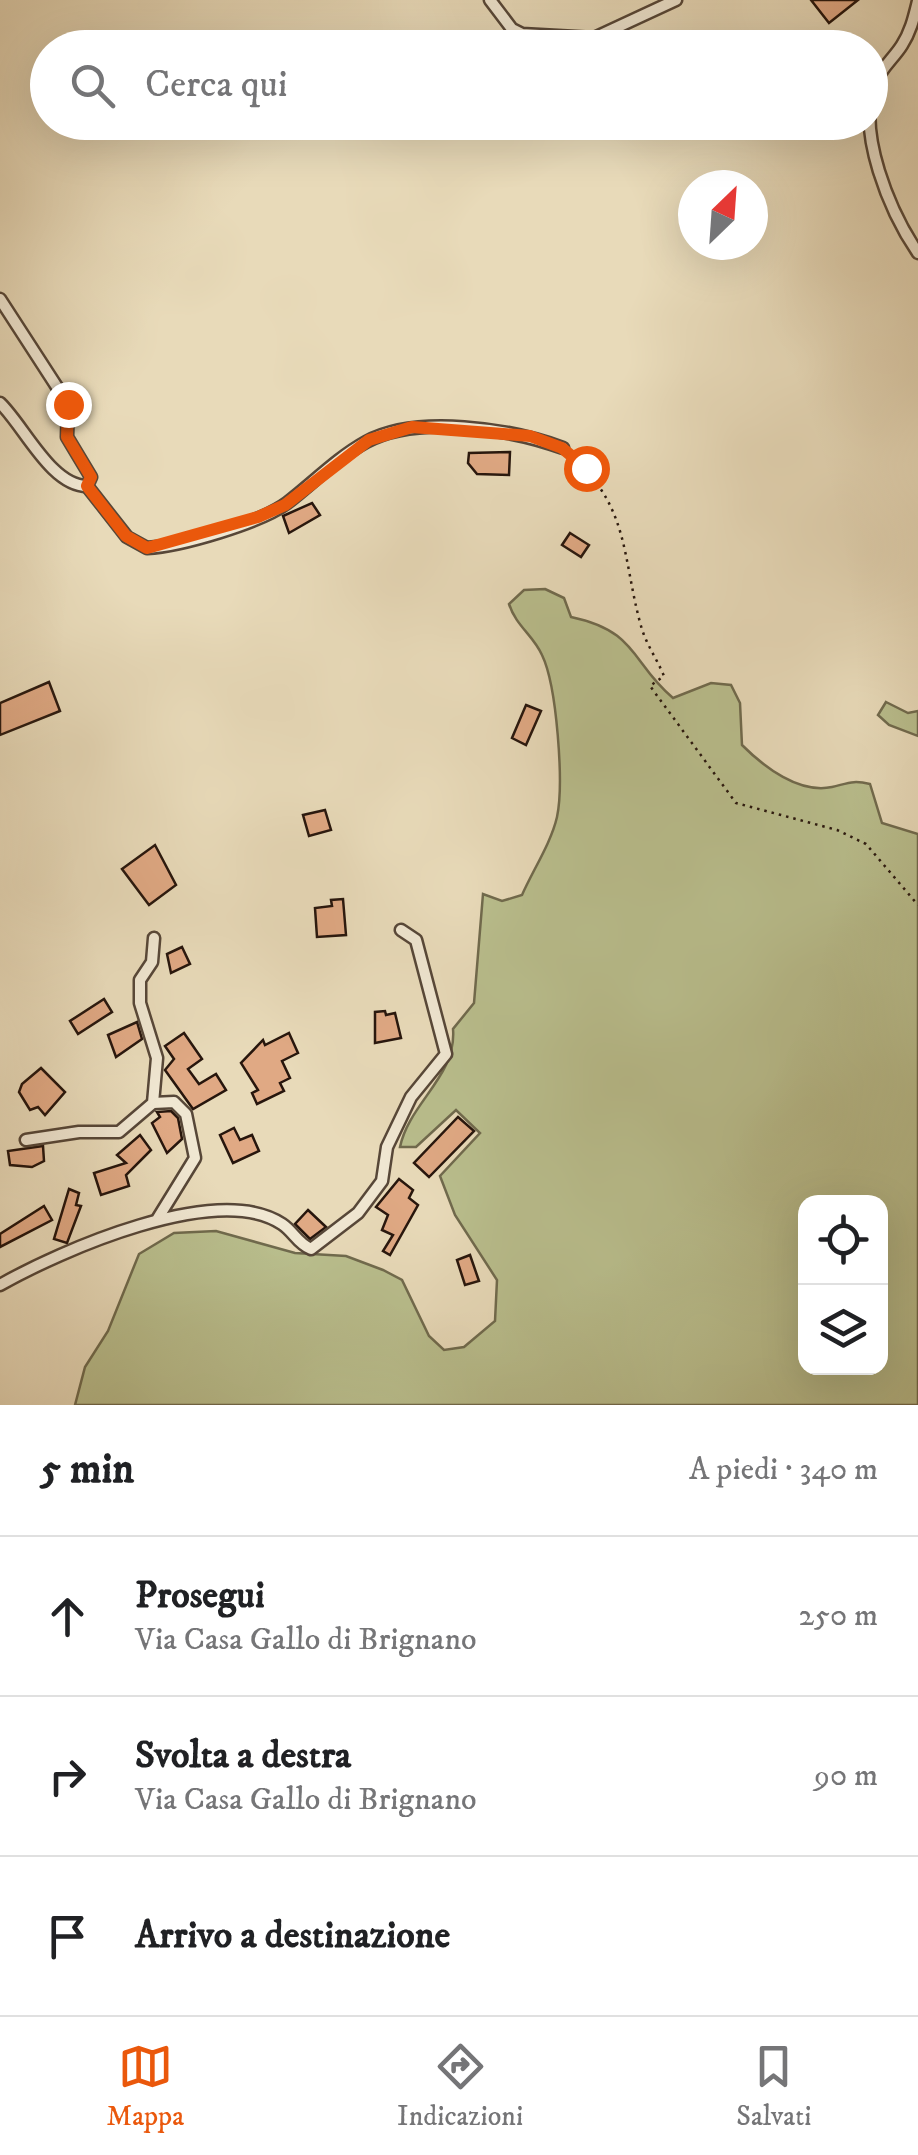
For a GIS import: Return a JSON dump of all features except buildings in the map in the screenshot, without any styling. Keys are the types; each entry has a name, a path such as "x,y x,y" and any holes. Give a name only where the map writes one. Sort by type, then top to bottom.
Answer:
{"street":[{"path":"490,0 506,23 516,30"},
{"path":"611,30 676,0"},
{"path":"888,62 912,27 918,1"},
{"path":"874,140 874,159 894,211 918,253"},
{"path":"0,299 68,404 67,437 91,477 87,486"},
{"path":"0,402 60,475 76,486 87,486"},
{"path":"87,486 126,536 147,548 161,547 285,505 369,440 412,427 516,434 562,448"},
{"path":"0,1286 86,1243 157,1219 187,1213 246,1214 282,1224 298,1243 311,1249 358,1212 382,1181 386,1147 411,1097 446,1054 416,940 401,930"},
{"path":"153,1102 157,1058 140,1003 140,980 152,962 154,938"},
{"path":"26,1140 119,1132 153,1102 174,1102 186,1114 195,1158 157,1219"}],"path":[{"path":"562,448 586,468 621,522 640,620 664,676 650,686 736,804 837,830 866,844 918,905"}],"green space":[{"path":"545,589 564,598 571,617 593,623 622,640 673,698 711,683 731,685 740,703 742,745 761,762 783,777 807,786 870,784 882,823 918,834 918,1405 75,1405 85,1367 108,1331 139,1254 174,1233 216,1231 295,1253 346,1256 383,1270 402,1280 429,1336 444,1350 464,1347 495,1321 497,1280 455,1215 440,1176 480,1133 456,1110 416,1147 400,1147 405,1131 448,1061 453,1029 474,1003 483,894 502,901 522,895 557,817 559,759 552,689 542,655 509,604 524,590"},
{"path":"886,702 908,713 918,711 918,736 889,725 878,715"}],"route":[{"path":"68,404 67,437 91,477 87,486 126,536 147,548 258,517 285,505 369,440 412,427 530,436 562,448 586,468"}]}
